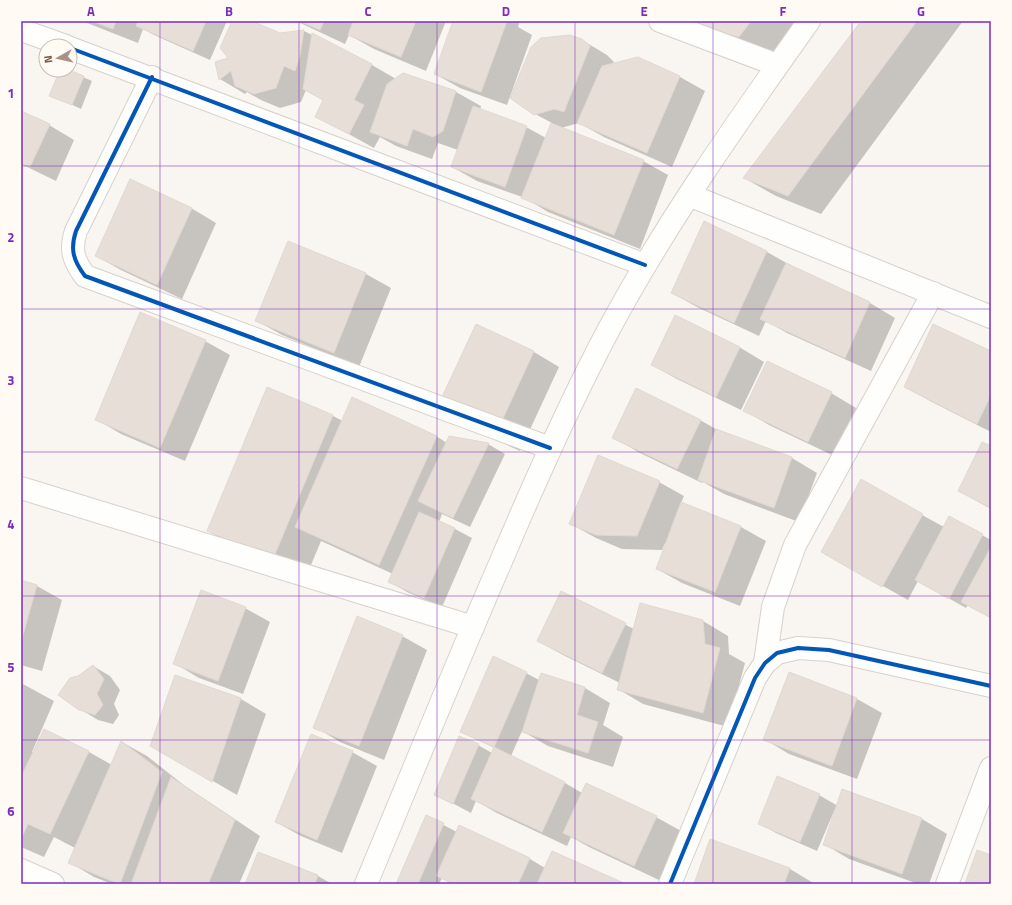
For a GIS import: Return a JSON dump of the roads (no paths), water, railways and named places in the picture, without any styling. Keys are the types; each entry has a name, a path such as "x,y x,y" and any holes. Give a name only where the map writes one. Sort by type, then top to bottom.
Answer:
{"street":[{"path":"660,21 777,65"},
{"path":"366,884 472,626 550,448 609,329 645,265 690,195 777,65 809,21"},
{"path":"21,30 44,38"},
{"path":"78,51 645,265"},
{"path":"152,78 76,231 72,242 74,256 79,268 85,276 550,448"},
{"path":"690,195 991,317"},
{"path":"765,663 773,607 796,545 932,293"},
{"path":"21,488 472,626"},
{"path":"670,884 755,678 765,663 777,653 798,648 829,650 991,686"},
{"path":"947,884 991,768"},
{"path":"21,870 53,884"}]}
